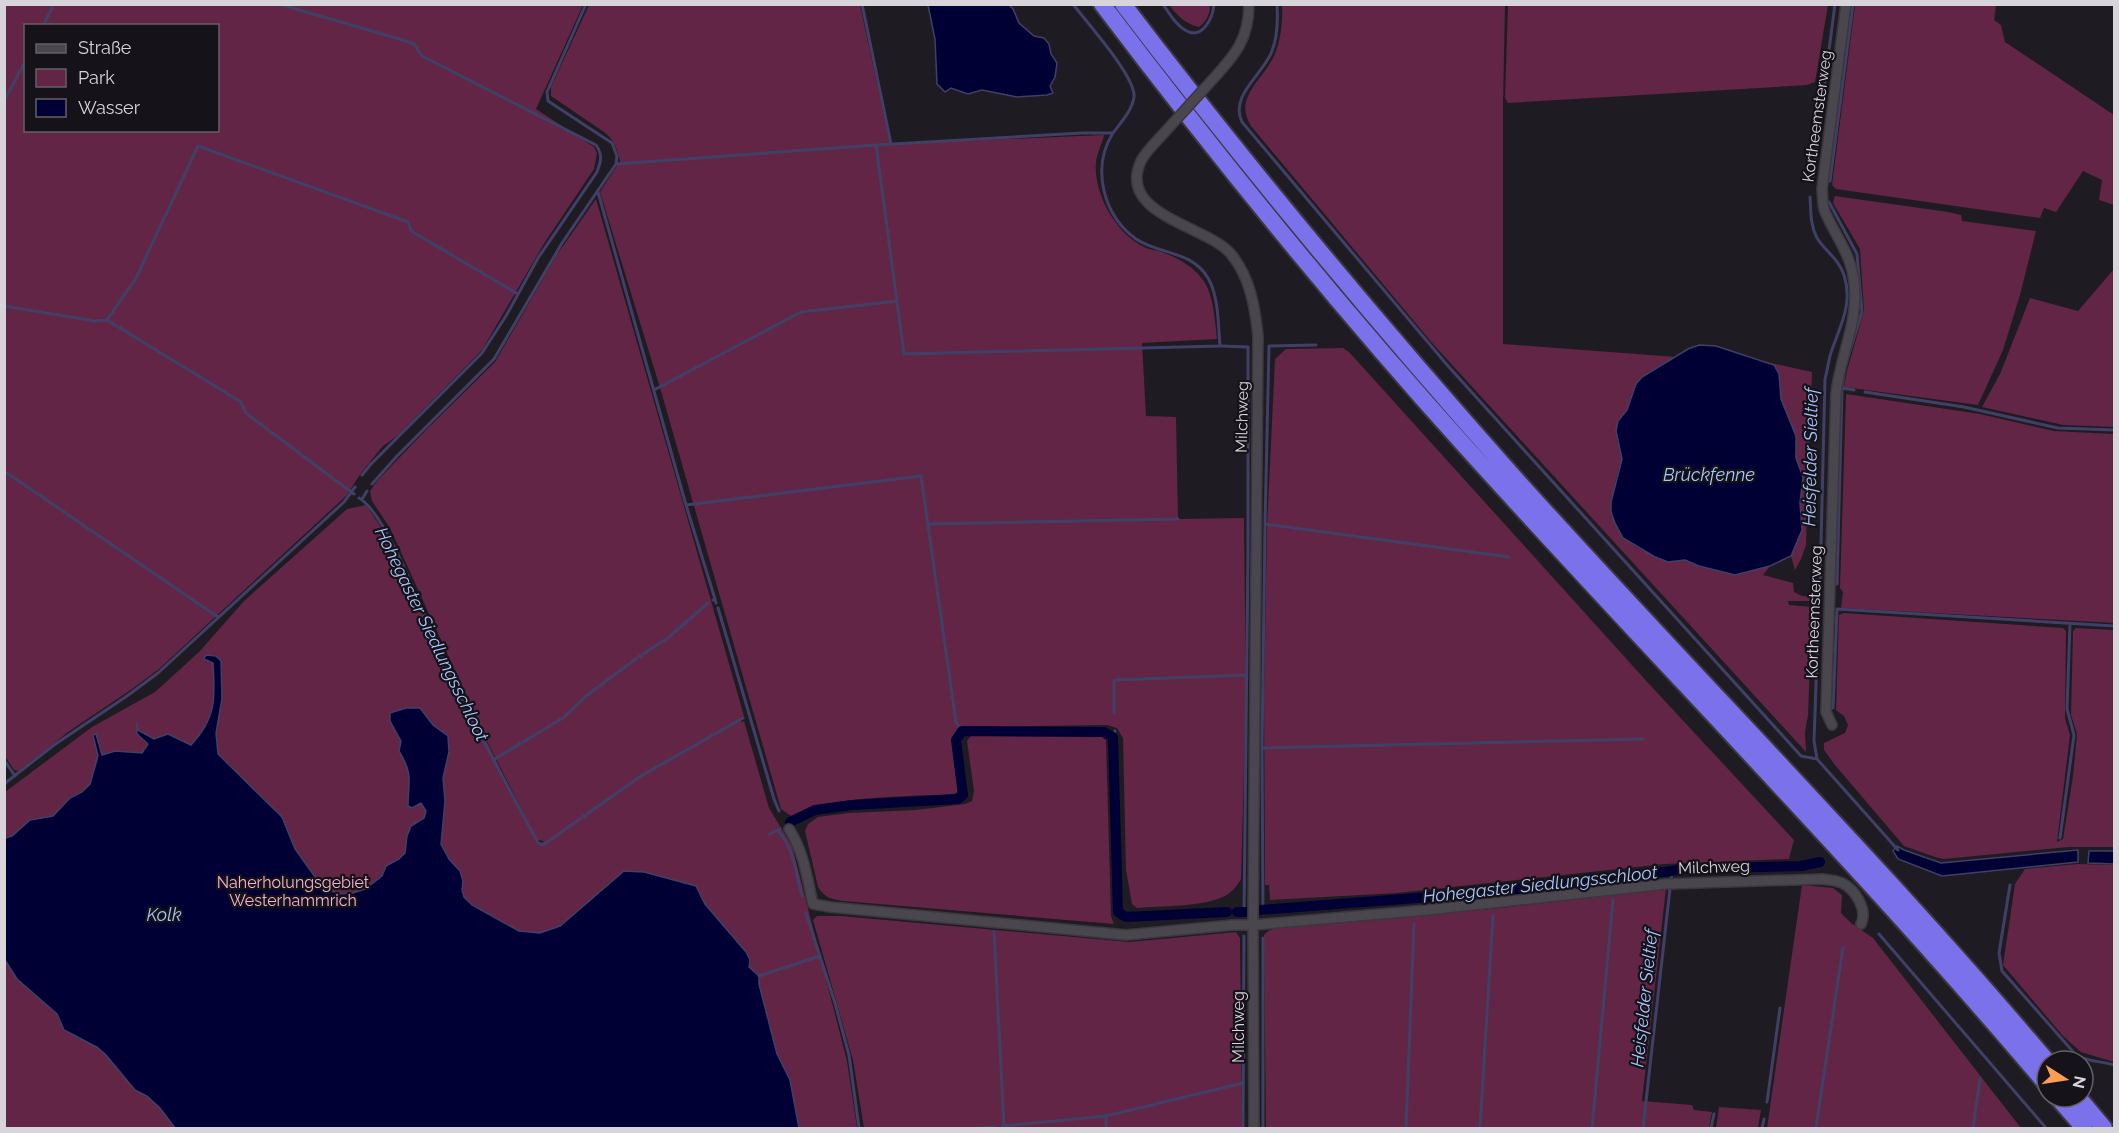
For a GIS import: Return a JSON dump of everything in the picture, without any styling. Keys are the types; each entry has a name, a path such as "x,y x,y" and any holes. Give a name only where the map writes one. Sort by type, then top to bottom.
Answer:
{"highway":[{"path":"1102,4 1183,109 1374,343 1535,523 1890,906 2035,1071"},
{"path":"1122,4 1199,105 1376,320 1515,478 1899,892 2036,1049"},
{"path":"2067,1109 2084,1128"},
{"path":"2088,1109 2104,1128"}],"street":[{"name":"Milchweg","path":"1249,4 1247,32 1241,44 1230,61 1141,160 1137,173 1137,188 1144,200 1155,211 1210,238 1230,253 1247,279 1256,307 1258,336 1252,925 1254,1128"},
{"name":"Kortheemsterweg","path":"1832,725 1826,712 1836,393 1839,371 1854,322 1855,292 1853,273 1846,253 1824,210 1822,189 1846,4"},
{"path":"789,830 798,843 803,858 813,904 830,908 1126,935 1252,925"},
{"name":"Milchweg","path":"1252,925 1427,910 1670,884 1822,879 1842,883 1856,895 1863,910 1861,924"}],"green space":[{"path":"1508,4 1828,5 1815,82 1807,85 1508,103 1505,98"},
{"path":"4,5 583,5 536,109 594,147 597,153 594,169 545,242 482,350 398,435 382,447 346,496 159,669 68,732 19,771 14,770 4,755"},
{"path":"589,5 860,5 890,144 1104,135 1097,159 1096,174 1098,187 1108,211 1124,233 1134,241 1146,248 1174,257 1195,271 1207,286 1213,308 1217,339 1142,343 1146,416 1176,417 1178,519 1244,518 1246,699 1241,879 1228,894 1216,900 1182,905 1137,908 1132,904 1126,870 1123,738 1117,728 1107,725 962,727 953,740 959,787 958,792 954,794 848,801 808,809 791,816 781,809 661,391 600,192 620,161 618,152 613,141 604,132 551,96 551,87"},
{"path":"1169,5 1210,5 1207,17 1199,27 1182,19"},
{"path":"1282,5 1505,5 1503,344 1676,357 1642,377 1636,384 1627,410 1618,421 1617,440 1622,459 1616,478 1611,512 1623,538 1636,547 1668,562 1685,560 1735,575 1770,566 1763,575 1793,583 1794,592 1802,596 1813,597 1812,601 1788,601 1789,605 1812,607 1808,715 1805,732 1806,752 1433,344 1251,126 1246,116 1247,97 1274,56 1281,31"},
{"path":"1855,5 1996,5 1994,20 2001,25 2005,42 2114,115 2114,205 2099,200 2102,180 2083,171 2056,212 2044,208 2040,218 1836,189 1832,185"},
{"path":"1835,196 1948,212 1961,215 1962,221 2036,231 2003,350 1978,405 1844,387 1864,311 1860,249 1833,203"},
{"name":"Naherholungsgebiet Westerhammrich","path":"596,199 744,716 741,722 744,721 769,808 792,846 847,1061 857,1128 5,1128 5,792 92,727 155,692 199,652 244,601 347,509 366,505 379,524 538,845 544,841 537,840 487,741 390,528 372,501 370,491 423,433 495,362 556,256"},
{"path":"2114,269 2114,427 2063,425 1982,407 2000,374 2030,298 2078,311"},
{"path":"1343,348 1794,840 1789,859 1664,864 1397,893 1270,900 1269,885 1265,885 1264,698 1267,527 1275,359 1286,349"},
{"path":"1762,361 1812,372 1806,545 1795,570 1791,556 1802,530 1800,501 1803,477 1796,458 1796,436 1781,399 1779,374 1774,365"},
{"path":"1846,394 1980,414 2054,431 2114,434 2114,623 1841,608"},
{"path":"1844,613 2063,628 2066,631 2065,718 2070,735 2057,842 2063,839 2077,734 2071,715 2073,631 2076,628 2114,630 2114,847 2068,847 1944,859 1904,846 1824,750 1824,743 1845,733 1848,725 1844,716 1836,710 1839,615"},
{"path":"971,736 1100,736 1106,740 1111,916 1114,924 843,901 823,894 818,887 805,831 808,824 818,817 916,810 965,804 972,801 974,791 967,741"},
{"path":"2078,864 2114,865 2114,1062 2095,1056 2095,1049 2078,1049 2063,1036 2003,965 2015,884 2025,869"},
{"path":"1802,885 1833,888 1842,895 1841,913 1873,938 2021,1128 1767,1128"},
{"path":"1666,888 1642,1101 1692,1105 1694,1110 1712,1112 1709,1128 1266,1128 1264,935 1268,931 1279,927 1501,908"},
{"path":"817,916 841,916 1129,942 1236,932 1240,938 1242,1128 864,1128 853,1060 813,920"},
{"path":"1719,1107 1761,1110 1758,1128 1716,1128"}],"water":[{"path":"928,5 1009,5 1019,23 1034,36 1044,38 1049,44 1051,54 1057,63 1055,77 1050,86 1053,93 1017,97 982,90 968,94 951,88 945,92 937,84 935,39"},
{"name":"Brückfenne","path":"1699,345 1716,346 1774,365 1779,374 1781,399 1796,436 1796,458 1803,477 1800,503 1802,530 1791,556 1770,566 1735,575 1685,560 1668,562 1655,557 1623,538 1611,512 1611,502 1622,459 1616,431 1618,421 1627,410 1636,384 1642,377 1688,349"},
{"name":"Kolk","path":"206,655 216,656 221,661 222,699 216,733 218,754 282,817 295,849 323,888 340,894 365,889 382,876 386,866 405,853 411,826 424,818 426,811 421,803 412,808 408,806 407,767 399,751 401,741 390,721 390,713 406,708 420,708 433,725 448,736 449,752 443,778 445,801 441,844 449,859 460,871 464,897 472,905 519,931 540,933 560,926 624,871 644,872 696,886 705,904 746,952 750,960 749,967 759,976 777,1054 790,1080 799,1128 175,1128 160,1108 147,1096 135,1090 97,1047 64,1030 57,1014 17,979 5,960 5,838 12,836 30,820 53,816 70,798 82,792 90,784 98,756 93,735 96,734 102,755 115,751 142,753 148,744 137,734 137,722 138,730 154,739 168,734 191,745 206,726 213,707 213,663 204,659"},
{"path":"1897,846 1941,863 2078,850 2078,862 1942,876 1898,859 1893,851"},
{"path":"2089,851 2114,851 2114,864 2088,863"}],"waterway":[{"path":"44,24 54,4"},
{"path":"279,4 414,44 422,56 596,145 600,155 597,172 538,258 506,316 482,353 362,475"},
{"path":"372,484 494,359 562,243 616,164 617,156 612,143 548,101 547,92 586,4"},
{"path":"862,4 891,144"},
{"path":"616,164 876,145 1113,133 1131,107 1134,97 1133,88 1119,64 1073,4"},
{"path":"1163,4 1178,25 1191,33 1197,33 1206,26 1214,4"},
{"path":"1277,4 1274,45 1268,60 1249,85 1240,103 1239,112 1242,122 1448,366 1801,756 1817,759"},
{"name":"Heisfelder Sieltief","path":"1812,181 1835,4"},
{"path":"1830,181 1853,4"},
{"path":"4,101 24,64"},
{"path":"876,145 904,354 1220,346 1212,285 1201,269 1193,262 1136,239 1115,217 1108,204 1102,176 1103,161 1106,147 1113,133"},
{"path":"107,320 136,278 198,146 408,222 411,231 518,294"},
{"path":"598,192 686,505"},
{"name":"Heisfelder Sieltief","path":"1810,197 1811,218 1817,238 1842,269 1847,286 1844,317 1830,356 1825,379 1820,586"},
{"path":"1829,202 1857,254 1862,312 1845,367"},
{"path":"654,390 801,312 897,301"},
{"name":"Hohegaster Siedlungsschloot","path":"4,306 95,321 107,320 241,402 246,413 354,494"},
{"path":"1316,345 1269,346 1265,524 1509,557"},
{"path":"1222,346 1248,347 1244,916"},
{"path":"1837,584 1844,373"},
{"path":"1842,388 1854,390"},
{"path":"1865,392 1964,407 2058,428 2114,430"},
{"path":"4,471 218,617"},
{"path":"715,599 686,505 921,476 956,722 962,731"},
{"path":"4,784 54,745 158,673 344,502 355,487"},
{"path":"362,499 367,491"},
{"path":"359,498 371,509 396,550 447,668 538,843 543,845 641,776 743,718"},
{"path":"928,524 1178,519"},
{"path":"1265,524 1262,748 1643,739"},
{"name":"Hohegaster Siedlungsschloot","path":"713,600 715,599 716,603"},
{"name":"Heisfelder Sieltief","path":"1819,601 1814,741 1817,759 1898,850"},
{"name":"Hohegaster Siedlungsschloot","path":"493,760 563,718 586,696 669,637 708,603"},
{"name":"Hohegaster Siedlungsschloot","path":"718,608 779,811"},
{"path":"1833,708 1837,609 2114,626"},
{"path":"2060,838 2074,735 2067,709 2070,624"},
{"path":"1114,713 1114,680 1247,675"},
{"name":"Hohegaster Siedlungsschloot","path":"790,822 815,810 852,805 958,799 963,795 956,740 962,731 1104,732 1113,737 1118,912 1126,917 1227,912"},
{"name":"Hohegaster Siedlungsschloot","path":"1113,737 1115,731"},
{"path":"1262,748 1263,914"},
{"path":"4,760 15,776"},
{"name":"Hohegaster Siedlungsschloot","path":"788,820 789,823"},
{"path":"770,834 780,829"},
{"path":"778,831 791,853 802,896"},
{"name":"Hohegaster Siedlungsschloot","path":"1260,910 1494,892 1680,869 1801,866 1820,862"},
{"name":"Heisfelder Sieltief","path":"1643,1128 1672,871"},
{"name":"Hohegaster Siedlungsschloot","path":"1613,878 1613,884"},
{"path":"2010,885 1999,953 2002,971 2076,1055 2114,1065"},
{"name":"Hohegaster Siedlungsschloot","path":"1494,892 1494,899"},
{"path":"1592,1128 1613,900"},
{"name":"Hohegaster Siedlungsschloot","path":"1237,912 1245,912"},
{"path":"806,913 849,1055 859,1128"},
{"path":"1480,1128 1493,916"},
{"path":"1406,1128 1414,924"},
{"path":"994,932 1004,1128"},
{"path":"1879,934 2046,1128"},
{"path":"1243,1128 1244,936"},
{"path":"1263,938 1263,1128"},
{"path":"1816,1128 1843,947"},
{"path":"759,976 820,956"},
{"path":"1767,1102 1780,1008"},
{"path":"1973,1128 1980,1079"},
{"path":"1002,1126 1106,1116 1243,1083"},
{"path":"1711,1128 1714,1114"},
{"path":"1106,1116 1106,1128"},
{"path":"1762,1128 1764,1119"},
{"path":"978,1128 994,1127"}]}
